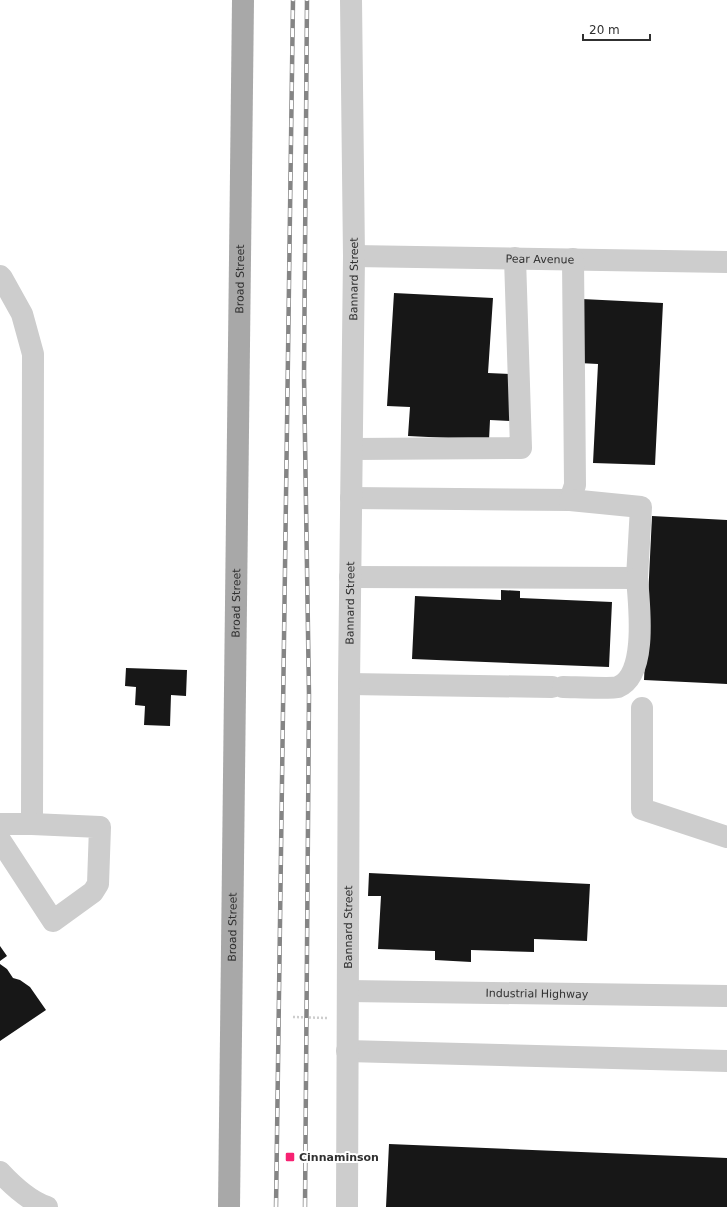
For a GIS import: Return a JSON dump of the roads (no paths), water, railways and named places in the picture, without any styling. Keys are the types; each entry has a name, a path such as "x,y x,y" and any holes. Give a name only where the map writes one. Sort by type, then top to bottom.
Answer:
{"main road":[{"name":"Broad Street","path":"229,1207 243,0"}],"street":[{"name":"Bannard Street","path":"347,1207 349,684 354,256 351,0"},
{"name":"Pear Avenue","path":"354,256 727,262"},
{"path":"352,449 521,448 516,258"},
{"path":"570,500 575,485 573,259"},
{"path":"0,276 22,314 33,354 32,824"},
{"path":"349,684 617,688 627,680 636,663 640,628 637,578 641,506 570,500 351,498"},
{"path":"350,577 637,578"},
{"path":"642,708 642,809 727,837"},
{"path":"0,824 100,827 98,884 93,892 53,921 0,840"},
{"name":"Industrial Highway","path":"348,991 727,996"},
{"path":"347,1051 727,1061"},
{"path":"0,1172 14,1186 40,1204 47,1207"}],"railway":[{"path":"276,1207 293,0"},
{"path":"305,1207 309,695 304,376 307,0"}],"place":[{"name":"Cinnaminson","path":"290,1157"}]}
